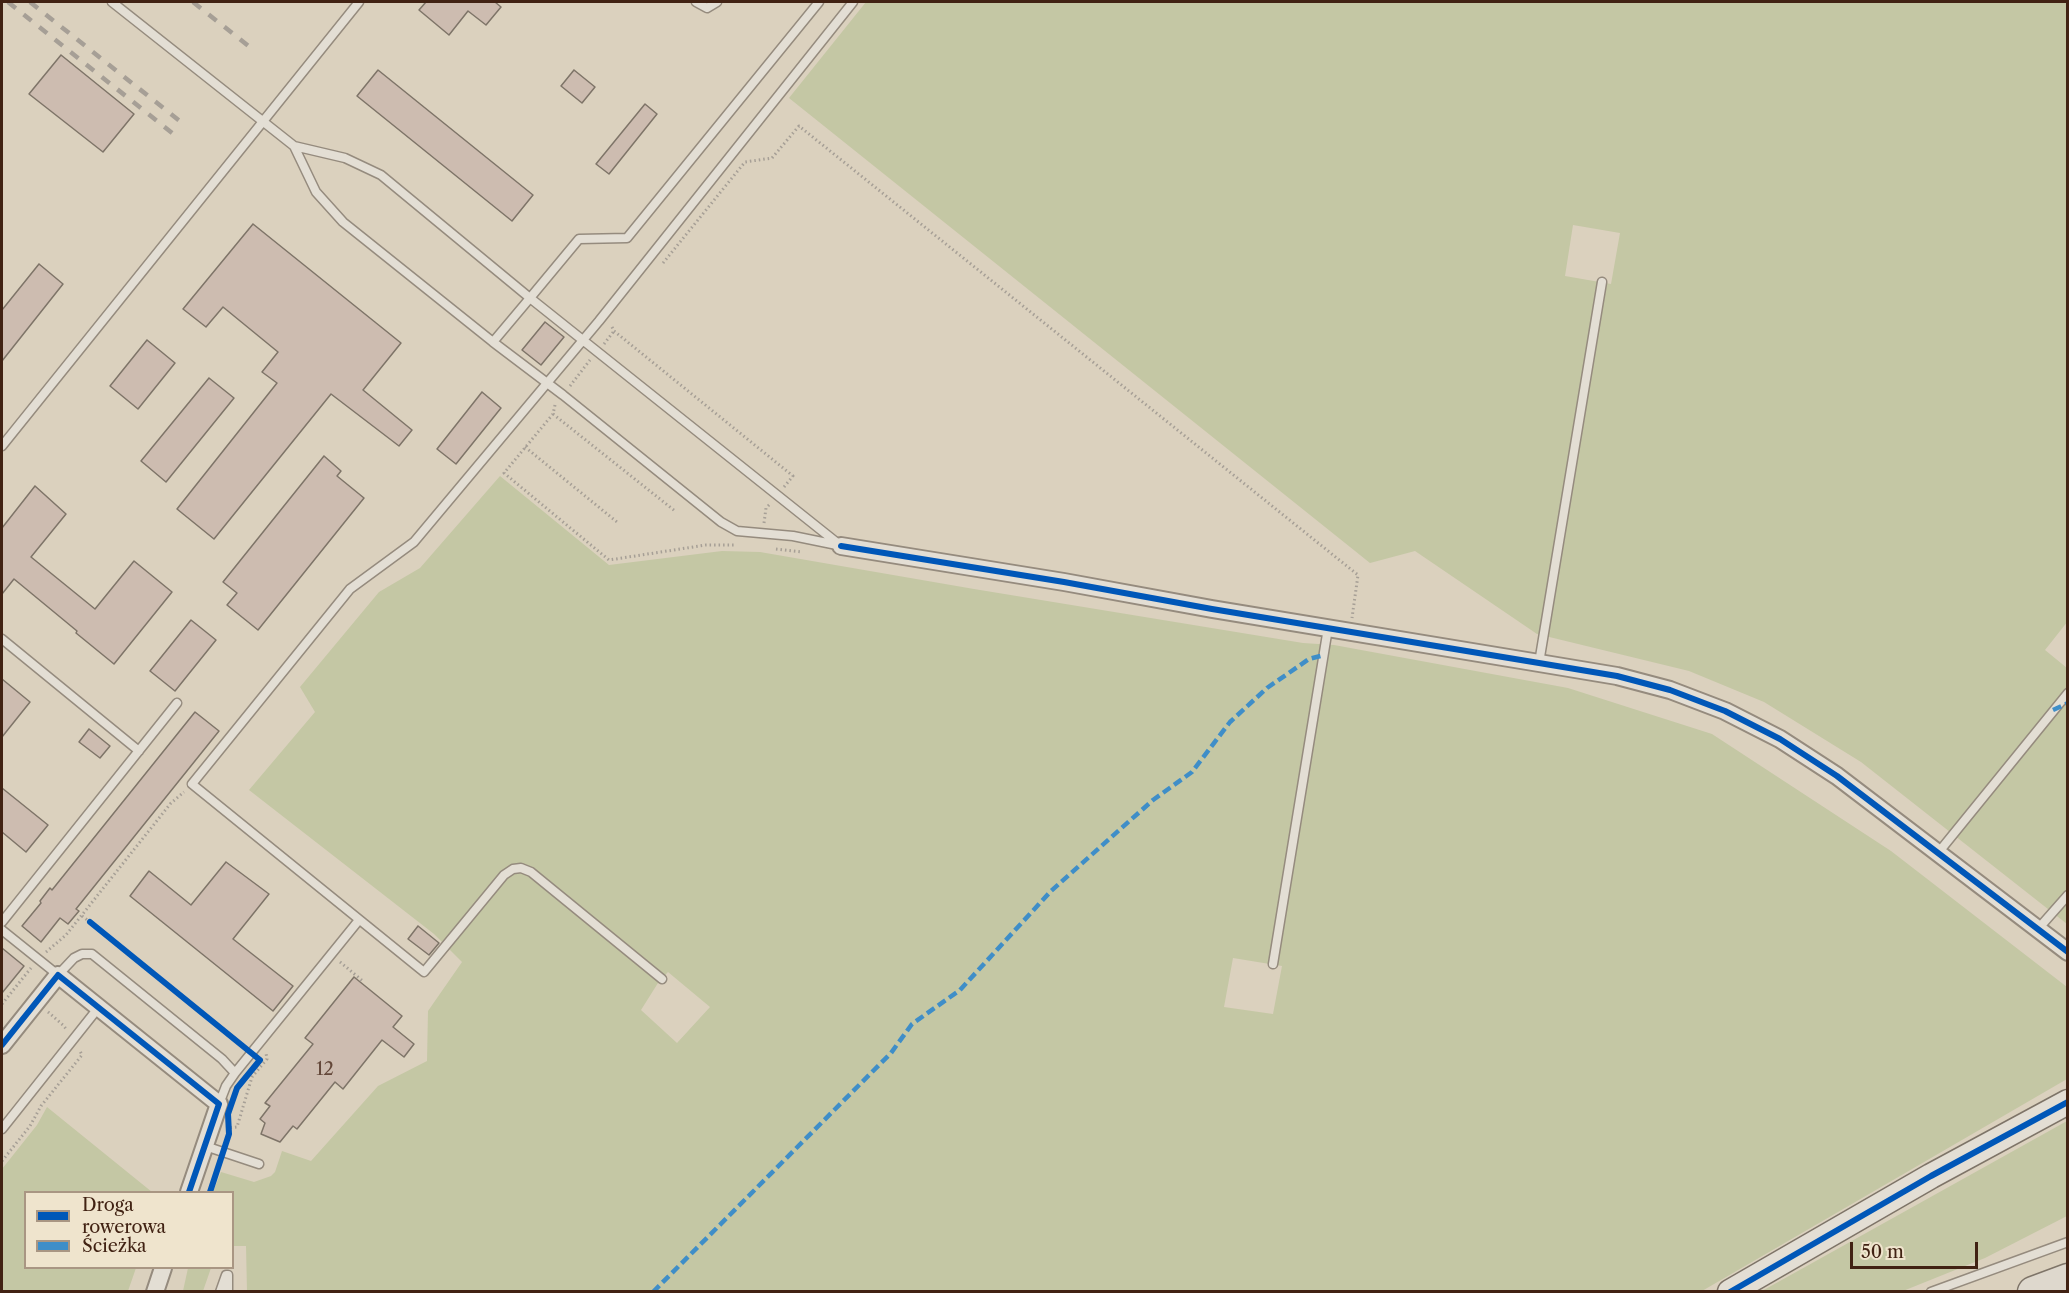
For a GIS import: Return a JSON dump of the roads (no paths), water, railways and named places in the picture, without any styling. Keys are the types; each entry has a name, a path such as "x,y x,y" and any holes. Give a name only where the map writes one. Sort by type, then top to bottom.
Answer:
{"highway":[{"path":"2033,1292 2067,1279"}],"street":[{"path":"841,546 1617,676 1670,690 1725,711 1780,740 1837,776 2067,952"},
{"path":"2,1045 58,975 219,1104 214,1149 190,1191"},
{"path":"1731,1292 1931,1176 2067,1102"},
{"path":"155,1292 163,1269"}],"lane":[{"path":"112,2 294,146 345,158 381,176 841,546"},
{"path":"2,446 359,2"},
{"path":"696,2 706,8 717,2"},
{"path":"493,342 579,240 627,238 819,2"},
{"path":"662,979 531,872 521,868 513,869 504,875 424,972 192,784 351,589 414,542 584,340 853,2"},
{"path":"294,146 316,192 343,222 721,522 737,531 793,536 841,546"},
{"path":"1539,663 1602,282"},
{"path":"1273,964 1324,627"},
{"path":"2,639 139,751"},
{"path":"1938,852 2067,693"},
{"path":"2,922 177,703"},
{"path":"2038,929 2067,895"},
{"path":"219,1104 226,1086 358,920"},
{"path":"2,930 58,975 74,958 82,954 92,954 222,1059 236,1073"},
{"path":"2,1128 99,1007"},
{"path":"214,1149 260,1164"},
{"path":"1931,1292 2067,1242"},
{"path":"220,1292 226,1275 228,1275 228,1292"}],"railway":[{"path":"8,2 177,137"},
{"path":"30,2 186,126"},
{"path":"193,2 251,48"}]}
